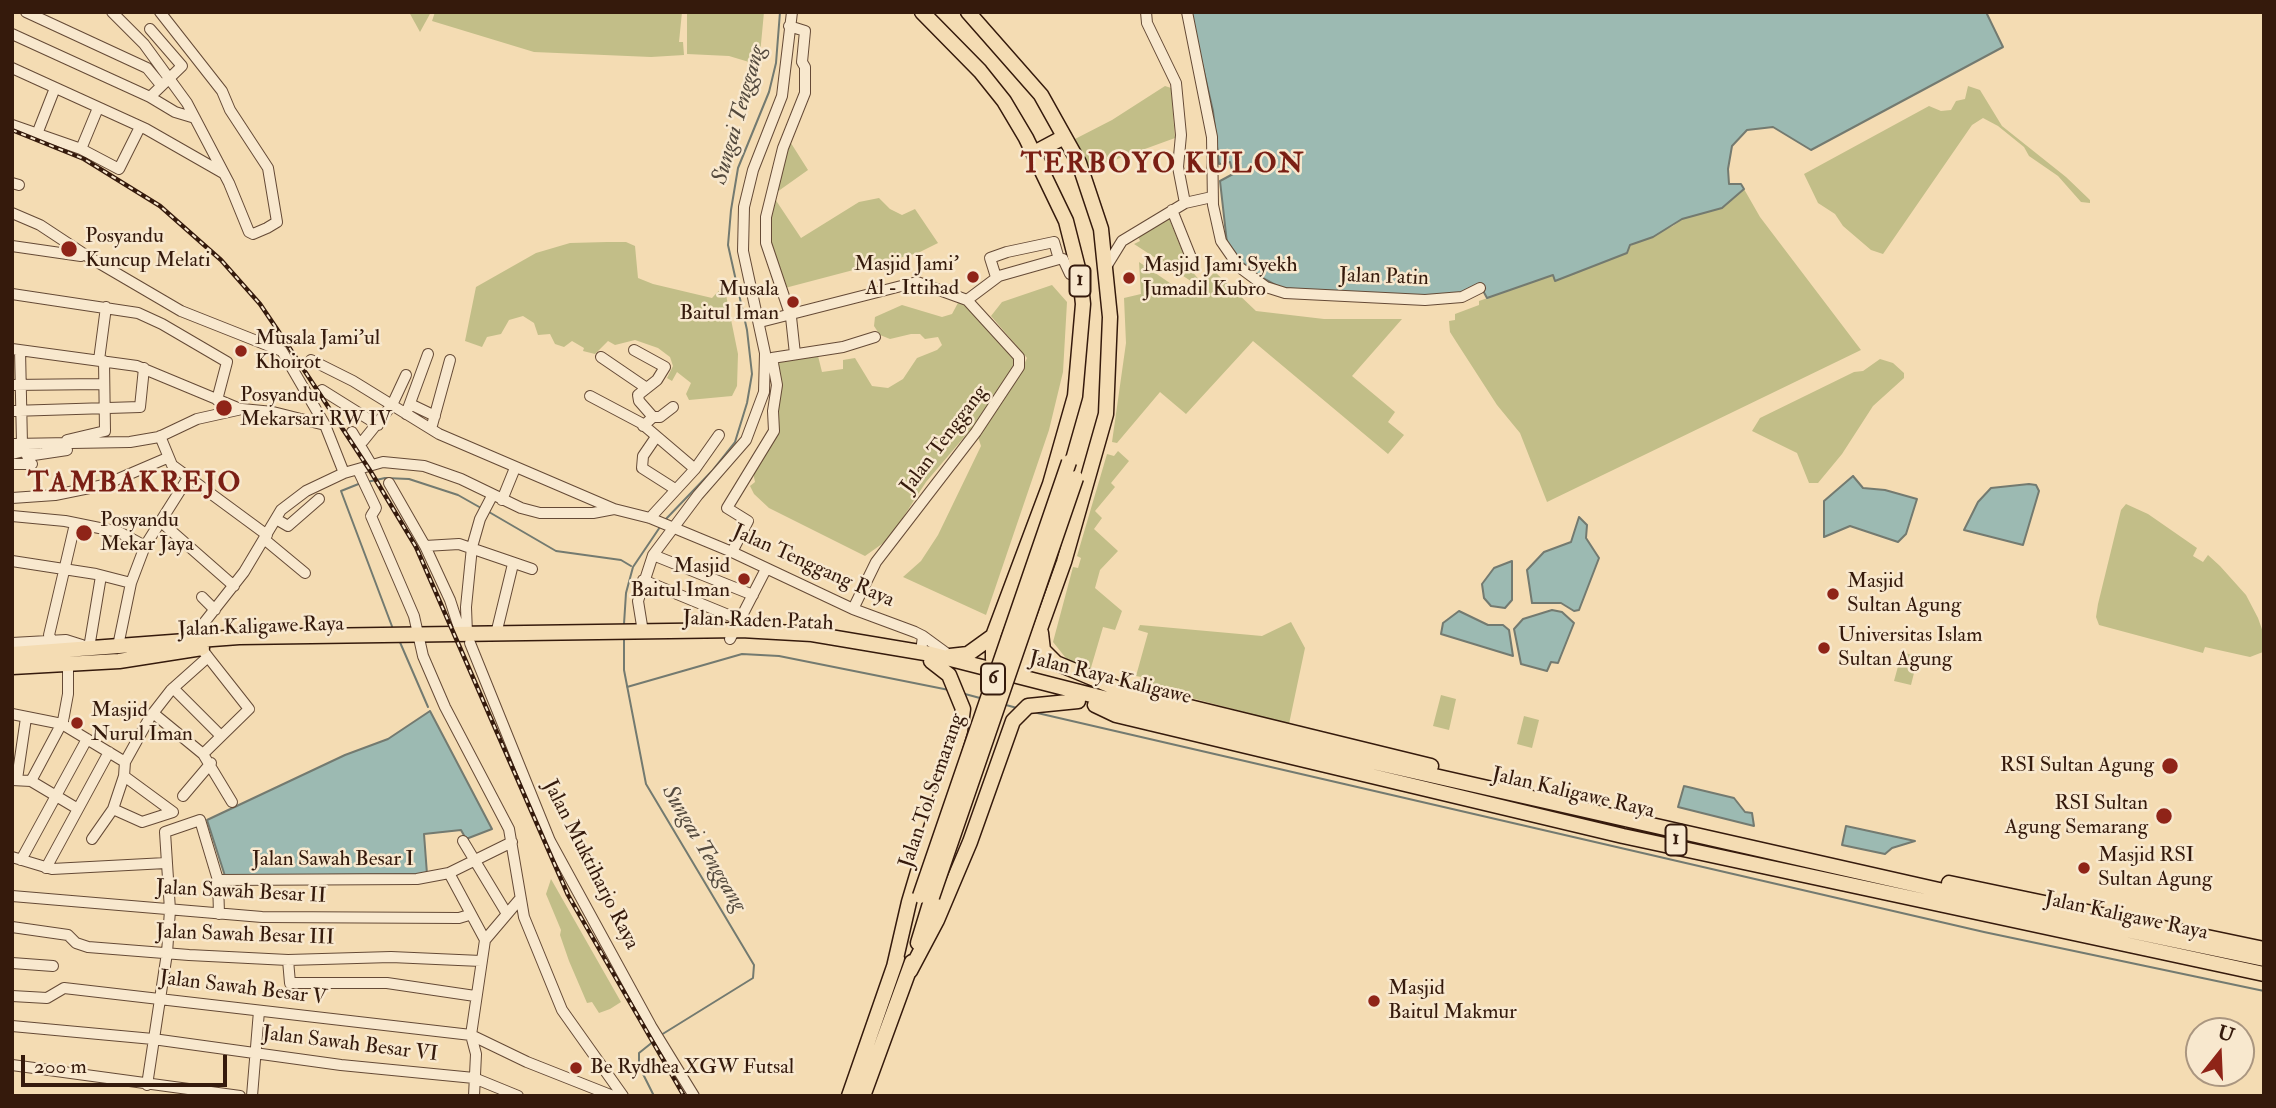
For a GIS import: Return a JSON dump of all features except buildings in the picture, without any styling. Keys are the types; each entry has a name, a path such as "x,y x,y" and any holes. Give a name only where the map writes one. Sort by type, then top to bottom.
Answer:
{"highway":[{"name":"1","path":"919,12 980,71 1004,101 1034,153 1066,222 1080,276 1083,304 1079,370 1070,418 1050,484 993,636"},
{"name":"1","path":"968,12 1034,86 1064,137 1087,182 1104,241 1107,267 1111,347 1103,429 1042,628 1041,645 1049,658 1063,667 1209,725"},
{"path":"1034,153 1064,137"},
{"name":"Jalan Tol Semarang","path":"863,1096 910,971 926,897 1069,462 1070,418"},
{"name":"Jalan Tol Semarang","path":"849,1096 894,967 926,897 1076,478 1103,429"},
{"path":"968,672 1000,672 1022,666 1042,628"},
{"name":"Jalan Raden Patah","path":"462,634 612,637 733,630 928,656 1000,672"},
{"name":"Jalan Kaligawe Raya","path":"12,654 118,646 201,648 406,640 462,634"},
{"name":"Jalan Kaligawe Raya","path":"406,640 462,634"},
{"name":"Jalan Raden Patah","path":"462,634 573,637"},
{"path":"928,656 968,654 993,636"},
{"path":"993,636 993,659 1000,672"},
{"name":"Jalan Kaligawe Raya","path":"12,667 68,665 201,648"},
{"path":"894,967 909,902 960,731 963,709 951,680 928,656"},
{"name":"Jalan Raden Patah","path":"928,656 1038,697"},
{"name":"1","path":"1000,672 1038,697"},
{"name":"Jalan Raya Kaligawe","path":"1000,672 1209,725"},
{"path":"1120,690 1783,856"},
{"path":"910,971 937,920 965,853 1016,717 1038,697"},
{"name":"Jalan Kaligawe Raya","path":"1038,697 1078,701 2264,959"},
{"path":"1095,705 1116,715 1610,833 2264,974"},
{"name":"Jalan Kaligawe Raya","path":"1209,725 1783,856"},
{"path":"2000,903 2264,949"},
{"name":"Jalan Kaligawe Raya","path":"2000,903 2264,967"}],"street":[{"path":"26,12 147,68 161,85"},
{"path":"112,12 171,77 195,118 251,234 277,222 270,174 256,146 230,110 222,91 160,12"},
{"path":"643,635 638,603 653,555 750,432 764,388 765,356 760,322 743,256 744,207 752,170 780,105 792,12"},
{"path":"1146,12 1147,23 1176,83 1181,135 1178,167 1185,203"},
{"path":"1107,267 1122,241 1185,203 1212,197 1212,137 1187,12"},
{"path":"789,26 805,30 802,62 805,67 805,93 783,148 766,217 770,260 790,314 795,354"},
{"path":"150,29 182,66 150,97"},
{"path":"12,34 150,97 175,112 195,118"},
{"path":"13,70 169,140 223,173"},
{"path":"37,134 55,88"},
{"path":"81,149 98,108"},
{"path":"12,125 81,149 120,169 140,127"},
{"name":"Jalan Patin","path":"1212,197 1226,252 1239,267 1266,286 1285,293 1424,300 1462,297 1480,288"},
{"path":"1172,210 1194,265"},
{"path":"12,213 40,225 89,258 181,311 282,351 325,425 344,473"},
{"path":"1104,241 1122,241"},
{"path":"996,277 990,258 1054,242 1059,258 1063,259 1070,274 1080,276"},
{"path":"12,246 89,258"},
{"path":"760,322 919,282 967,300 996,277 1059,258"},
{"path":"12,295 106,307 138,313 153,320 227,362 217,400"},
{"name":"Jalan Tenggang","path":"853,608 876,562 976,432 1019,367 1019,358 967,300"},
{"path":"12,459 105,431 102,384 106,307"},
{"path":"732,552 748,521 727,508 774,431 773,411 777,385 772,358 842,347 874,337"},
{"path":"634,350 665,367 657,380 645,387 638,399 653,417"},
{"path":"105,443 17,444 18,351 103,362 144,371 242,409 273,412 325,425"},
{"path":"409,406 428,354"},
{"path":"601,357 645,387"},
{"path":"311,360 392,405 409,406 435,416"},
{"path":"431,429 450,360"},
{"path":"17,410 140,407 144,371"},
{"path":"363,442 392,405 406,375"},
{"path":"16,385 102,384"},
{"path":"322,390 336,396 378,425"},
{"path":"397,394 431,429 614,509 652,519 675,489 695,469 719,435"},
{"path":"590,396 621,411 643,426 695,469"},
{"path":"643,426 653,417 660,417 673,407"},
{"path":"12,459 160,436 197,419 242,409"},
{"path":"352,432 376,508 372,516 374,524 404,590 406,640 445,707 512,842 519,900 562,1010 623,1096"},
{"path":"160,436 167,458 188,478 265,537 305,573"},
{"path":"656,437 643,456 642,468 675,489"},
{"path":"12,498 55,495 104,485 167,458"},
{"path":"12,459 32,464"},
{"path":"203,754 249,709 201,648 196,634 234,586 289,502 344,473 364,473 404,461 461,479 491,503 540,513 593,513 614,509"},
{"path":"462,634 472,547 491,503 515,468"},
{"path":"118,646 131,583 145,546 188,478"},
{"name":"Jalan Muktiharjo Raya","path":"389,483 425,546 450,600 550,841 651,1026 694,1096"},
{"path":"276,519 288,526 319,499"},
{"path":"12,516 119,532 145,546"},
{"name":"Jalan Tenggang Raya","path":"652,519 923,636 949,655"},
{"path":"160,521 234,586"},
{"path":"52,641 49,635 75,524"},
{"path":"425,546 449,544 472,547 532,569"},
{"path":"653,555 753,595"},
{"path":"12,561 131,583"},
{"path":"496,634 513,564"},
{"path":"643,580 733,630 766,569"},
{"path":"12,643 66,640 89,648 101,576"},
{"path":"202,597 215,610"},
{"path":"923,636 928,656"},
{"path":"92,839 113,809 124,776 125,762 153,713 201,648"},
{"path":"30,781 62,724 68,694 68,665"},
{"path":"173,688 221,736"},
{"path":"153,713 211,763 232,802"},
{"path":"12,714 62,724 125,762"},
{"path":"26,718 15,780 30,781 78,809"},
{"path":"87,739 57,796 17,858 46,868 166,863"},
{"path":"46,868 109,752"},
{"path":"183,796 211,763"},
{"path":"113,809 142,822 173,812 124,776"},
{"path":"146,1085 167,953 170,910 165,832 200,820 218,880 219,914"},
{"path":"463,841 506,914"},
{"name":"Jalan Sawah Besar I","path":"218,880 417,880 449,873 512,842"},
{"path":"449,873 468,915 485,940"},
{"name":"Jalan Sawah Besar II","path":"12,896 219,914 330,918 459,918 468,915"},
{"path":"474,1096 476,1054 471,1035 485,940 519,900"},
{"name":"Jalan Sawah Besar III","path":"12,927 68,936 76,943 88,947 167,953 288,960 391,957 481,961"},
{"path":"288,960 290,983 387,982 475,996"},
{"path":"12,962 53,966"},
{"name":"Jalan Sawah Besar V","path":"12,996 47,998 64,988 471,1035 527,1062 612,1096"},
{"path":"252,1096 259,1011"},
{"name":"Jalan Sawah Besar VI","path":"12,1026 153,1039 255,1054 474,1078 518,1096"},
{"path":"12,1065 240,1096"}],"shaded area":[{"path":"409,12 431,12 420,32"},
{"path":"435,12 682,12 679,42 683,42 684,55 651,57 534,52 432,21"},
{"path":"687,12 764,12 759,65 729,56 687,54"},
{"path":"1165,86 1171,88 1175,138 1090,169 1075,139 1112,120"},
{"path":"1968,86 1980,90 2002,126 2066,177 2090,203 2081,202 2058,176 2029,156 2024,147 1998,126 1983,118 1972,125 1883,254 1871,250 1843,226 1835,214 1818,203 1804,174 1929,106 1941,111 1951,110 1956,101 1965,99"},
{"path":"789,140 808,170 777,192 775,199 801,238 859,202 879,198 890,209 902,215 915,209 938,243 918,253 785,288 770,243 772,204"},
{"path":"1744,189 1760,217 1861,350 1547,502 1520,433 1497,405 1450,332 1449,321 1455,320 1455,314 1479,305 1479,301 1553,275 1555,281 1673,226 1682,219 1722,208"},
{"path":"1168,216 1190,269 1201,282 1197,285 1134,244 1140,241 1137,234"},
{"path":"626,242 635,246 638,278 712,298 724,285 738,354 737,386 732,396 689,400 686,394 691,383 677,372 672,381 667,378 673,366 670,357 658,348 635,340 615,345 608,341 595,354 583,351 584,348 572,341 564,347 555,344 550,334 538,335 534,323 523,316 509,320 501,334 487,337 482,347 465,341 476,287 536,253 570,243"},
{"path":"1139,262 1189,296 1215,272 1256,311 1324,319 1402,319 1352,376 1395,412 1388,422 1404,435 1388,454 1253,341 1186,414 1160,392 1117,443 1112,442 1126,343 1124,298 1141,294"},
{"path":"1052,285 1067,302 1063,372 1049,430 986,615 903,577 921,561 938,535 981,446 978,437 1019,376 1027,358 991,316 1002,302"},
{"path":"959,301 973,302 1019,360 993,403 926,482 889,539 865,556 769,508 754,494 750,486 755,482 753,472 779,433 775,417 776,360 818,356 822,372 843,369 843,360 855,358 872,386 888,388 903,379 917,358 937,350 942,345 938,337 925,339 920,334 890,339 880,335 874,326 875,317 902,305 942,317 952,314"},
{"path":"1880,359 1893,363 1904,373 1904,378 1873,406 1842,454 1818,483 1809,483 1797,453 1752,431 1760,418 1854,372 1863,371"},
{"path":"1118,451 1129,461 1111,483 1115,487 1095,511 1102,518 1094,529 1118,551 1100,570 1095,588 1122,611 1115,630 1103,627 1090,671 1069,662 1053,642 1073,567 1078,568 1081,558 1077,556 1107,454 1114,456"},
{"path":"2126,504 2148,514 2197,548 2193,556 2203,562 2208,555 2220,566 2246,595 2258,618 2264,635 2263,652 2250,657 2205,647 2203,653 2099,625 2096,617 2098,604 2121,510"},
{"path":"1291,622 1305,648 1289,724 1139,684 1141,677 1136,676 1148,633 1138,630 1140,625 1262,636"},
{"path":"1902,652 1918,657 1911,685 1894,681"},
{"path":"1441,695 1456,699 1449,730 1433,726"},
{"path":"1524,716 1539,720 1532,748 1517,744"},
{"path":"551,879 621,1002 610,1009 599,1013 592,1002 587,1003 546,894"}],"water":[{"path":"1190,12 1986,12 2003,47 1811,150 1773,127 1747,130 1732,146 1728,169 1729,184 1741,184 1744,189 1722,208 1682,219 1653,237 1630,245 1627,253 1555,281 1553,275 1487,298 1481,287 1451,297 1393,296 1281,288 1259,276 1237,258 1227,243 1220,181 1233,174 1230,162 1219,164 1213,111"},
{"path":"1853,476 1863,488 1885,490 1917,499 1906,534 1898,542 1850,526 1824,537 1824,501"},
{"path":"2036,485 2039,491 2023,545 1964,530 1978,502 1991,488"},
{"path":"1579,517 1587,525 1586,538 1599,558 1579,610 1574,611 1561,603 1532,603 1527,570 1544,552 1571,542"},
{"path":"1512,561 1512,600 1505,608 1491,606 1484,598 1482,584 1494,568"},
{"path":"1552,610 1562,612 1574,623 1558,663 1551,662 1547,671 1521,664 1514,629 1523,619"},
{"path":"1459,611 1488,625 1503,625 1509,630 1513,656 1441,634 1443,623"},
{"path":"430,711 492,829 466,839 461,830 424,834 427,874 225,876 207,820 345,755 388,739"},
{"path":"1684,786 1734,798 1745,812 1752,813 1754,826 1678,807"},
{"path":"1846,826 1915,841 1892,848 1885,854 1842,845"}],"waterway":[{"name":"Sungai Tenggang","path":"665,520 712,471 735,442 747,403 752,374 747,330 728,245 738,168 769,92 776,63 780,12"},
{"path":"367,482 385,478 409,479 458,495 481,508"},
{"path":"361,483 341,491 393,629"},
{"path":"489,512 556,551 621,560 631,566"},
{"name":"Sungai Tenggang","path":"624,624 626,593 633,567 660,527"},
{"name":"Sungai Tenggang","path":"624,637 624,670 646,784 754,965 753,978 661,1035"},
{"path":"399,640 428,707"},
{"path":"627,687 742,654 779,656 949,690"},
{"path":"965,694 980,698"},
{"path":"1006,705 1017,708"},
{"path":"1033,712 1984,932 2264,991"},
{"name":"Sungai Tenggang","path":"654,1041 639,1053 639,1066 654,1096"}],"railway":[{"path":"12,130 84,159 160,206 221,260 260,304 371,472 416,547 568,895 684,1096"}],"place":[{"name":"Posyandu Kuncup Melati","path":"69,249"},
{"name":"Masjid Jami' Al - Ittihad","path":"973,277"},
{"name":"Masjid Jami Syekh Jumadil Kubro","path":"1129,278"},
{"name":"Musala Baitul Iman","path":"793,302"},
{"name":"Musala Jami'ul Khoirot","path":"241,351"},
{"name":"Posyandu Mekarsari RW IV","path":"224,408"},
{"name":"Posyandu Mekar Jaya","path":"84,533"},
{"name":"Masjid Baitul Iman","path":"744,579"},
{"name":"Masjid Sultan Agung","path":"1833,594"},
{"name":"Universitas Islam Sultan Agung","path":"1824,648"},
{"name":"Masjid Nurul Iman","path":"77,723"},
{"name":"RSI Sultan Agung","path":"2170,766"},
{"name":"RSI Sultan Agung Semarang","path":"2164,816"},
{"name":"Masjid RSI Sultan Agung","path":"2084,868"},
{"name":"Masjid Baitul Makmur","path":"1374,1001"},
{"name":"Be Rydhea XGW Futsal","path":"576,1068"}],"district":[{"name":"TERBOYO KULON","path":"1163,166"},
{"name":"TAMBAKREJO","path":"135,485"}]}
